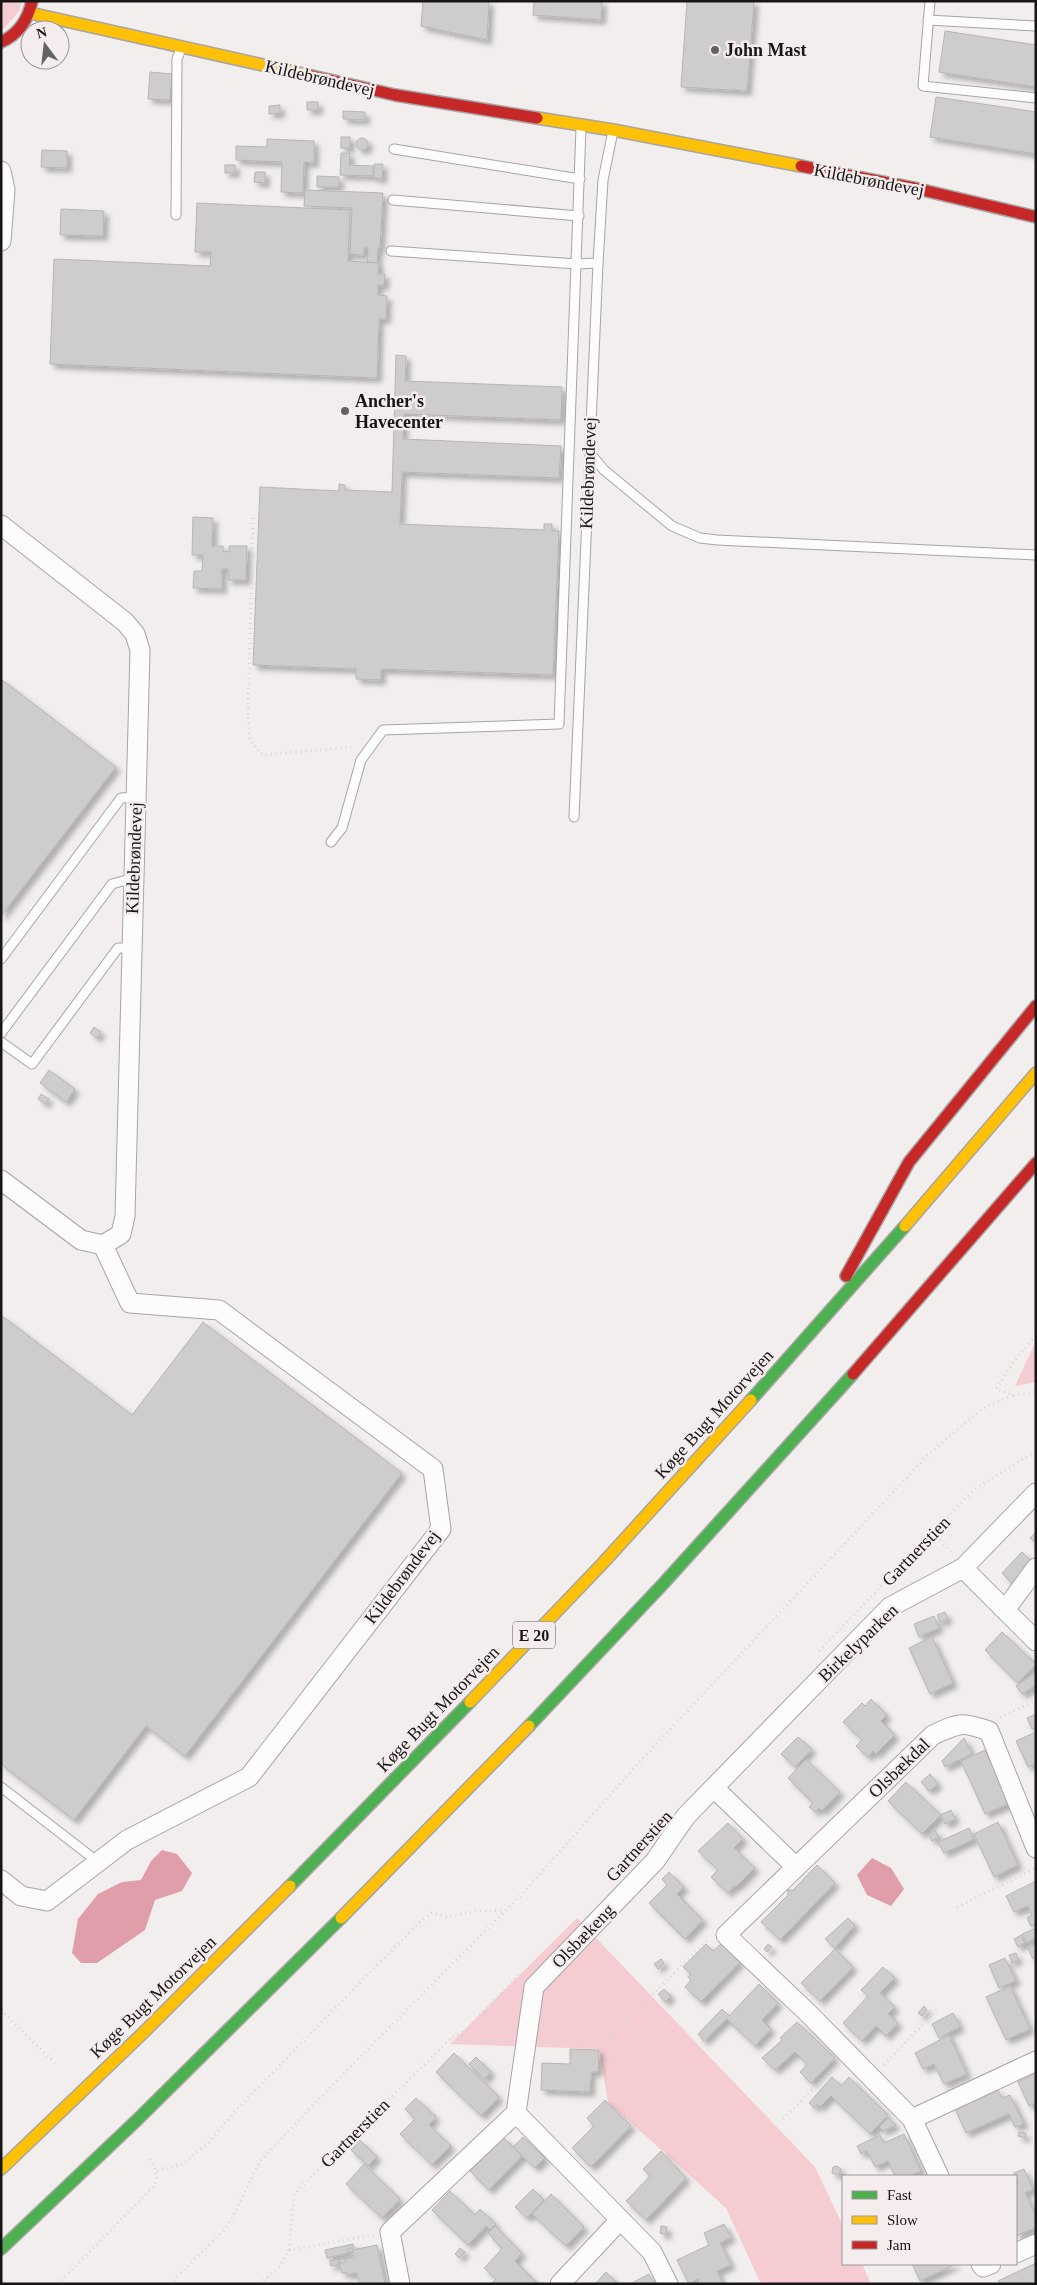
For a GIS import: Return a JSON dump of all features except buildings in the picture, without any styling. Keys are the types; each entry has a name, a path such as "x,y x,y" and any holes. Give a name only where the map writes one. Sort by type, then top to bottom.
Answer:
{"main road":[{"path":"1,42 16,34 24,25 31,7"},
{"name":"Kildebrøndevej","path":"31,7 182,47 395,94 613,130 914,188 1036,217"},
{"path":"821,1321 909,1162 1036,1006"},
{"name":"Køge Bugt Motorvejen","path":"1,2169 255,1922 472,1700 634,1530 948,1177 1036,1073"},
{"path":"1,2249 291,1969 515,1741 671,1575 854,1372 1036,1163"}],"street":[{"path":"1,171 5,190 1,241"},
{"name":"Kildebrøndevej","path":"1,525 125,622 135,634 140,650 125,1216 121,1234 103,1245 130,1303 219,1310 433,1469 441,1529 249,1777 127,1840 47,1901 21,1896 1,1880"},
{"path":"1,1180 81,1240 103,1245"},
{"name":"Birkelyparken","path":"714,1788 890,1607 964,1567 1036,1493"},
{"path":"964,1567 1036,1641"},
{"path":"1005,1610 1036,1568"},
{"name":"Olsbækdal","path":"726,1935 933,1735 958,1724 969,1724 989,1731"},
{"path":"989,1731 1036,1848"},
{"path":"714,1788 796,1867"},
{"name":"Olsbækeng","path":"516,2113 534,1987 655,1861 686,1816 714,1788"},
{"path":"726,1935 912,2119 939,2175"},
{"path":"912,2119 1036,2062"},
{"path":"400,2284 390,2232 516,2113 652,2252 668,2284"},
{"path":"560,2284 620,2220"},
{"path":"1017,2253 1036,2244"}],"lane":[{"path":"930,1 923,86 1036,98"},
{"path":"928,20 1036,26"},
{"path":"176,215 178,59 182,47"},
{"path":"331,842 342,828 361,760 383,730 559,724 582,125"},
{"name":"Kildebrøndevej","path":"574,817 588,452 598,263 603,180 613,130"},
{"path":"394,149 580,179"},
{"path":"393,200 579,216"},
{"path":"391,251 577,264 598,263"},
{"path":"588,452 604,470 672,526 700,538 1036,555"},
{"path":"1,959 121,798 136,797"},
{"path":"1,1034 112,884 134,878"},
{"path":"1,1042 32,1064 118,948 132,948"},
{"path":"1,1787 98,1862"}],"path":[{"path":"253,518 248,716 250,741 263,755 370,746"},
{"path":"1014,1395 996,1389 1014,1360 1036,1336"},
{"path":"170,2284 223,2231 231,2220 260,2161 504,1910 520,1896 657,1744 928,1455 983,1408 1014,1395 1036,1392"},
{"name":"Gartnerstien","path":"818,1652 975,1489 1036,1451"},
{"path":"933,1533 964,1567"},
{"path":"989,1731 996,1719 1036,1700"},
{"name":"Gartnerstien","path":"607,1882 647,1839"},
{"path":"957,1906 1036,1868"},
{"path":"156,2171 183,2164 208,2143 238,2108 419,1922 432,1913 447,1917 476,1911 504,1910"},
{"path":"450,2039 602,2044 714,1934 726,1935"},
{"name":"Gartnerstien","path":"260,2284 279,2267 289,2250 294,2194 450,2039 467,2029 520,1973"},
{"path":"872,2078 939,2007"},
{"path":"1,2010 55,2063"},
{"path":"783,2119 848,2054"},
{"path":"58,2284 154,2186 158,2180 149,2156"},
{"path":"289,2250 390,2232"}],"shaded area":[{"path":"1,1 21,1 20,10 1,32"},
{"path":"1036,1341 1036,1382 1015,1386"},
{"path":"162,1850 177,1854 192,1873 182,1891 155,1900 145,1930 97,1963 81,1963 72,1953 78,1919 98,1894 122,1882 141,1880 151,1861"},
{"path":"872,1858 891,1868 904,1889 891,1906 867,1895 857,1875"},
{"path":"577,1918 815,2167 842,2224 842,2265 862,2265 871,2284 761,2284 726,2208 608,2102 599,2049 450,2044"}],"traffic: fast":[{"path":"751,1400 905,1226"},
{"path":"529,1726 663,1584 853,1374"},
{"path":"290,1886 470,1702"},
{"path":"1,2249 137,2120 341,1918"}],"traffic: slow":[{"path":"30,13 312,76"},
{"path":"537,118 613,130 801,166"},
{"path":"905,1226 1036,1073"},
{"path":"470,1702 603,1563 751,1400"},
{"path":"341,1918 529,1726"},
{"path":"1,2169 143,2033 290,1886"}],"traffic: jam":[{"path":"1,42 13,35 22,26 32,1"},
{"path":"312,76 395,95 537,118"},
{"path":"801,166 914,188 1036,217"},
{"path":"846,1276 909,1162 1036,1006"},
{"path":"853,1374 1036,1163"}],"place":[{"name":"John Mast","path":"715,50"},
{"name":"Ancher's Havecenter","path":"345,411"}]}
